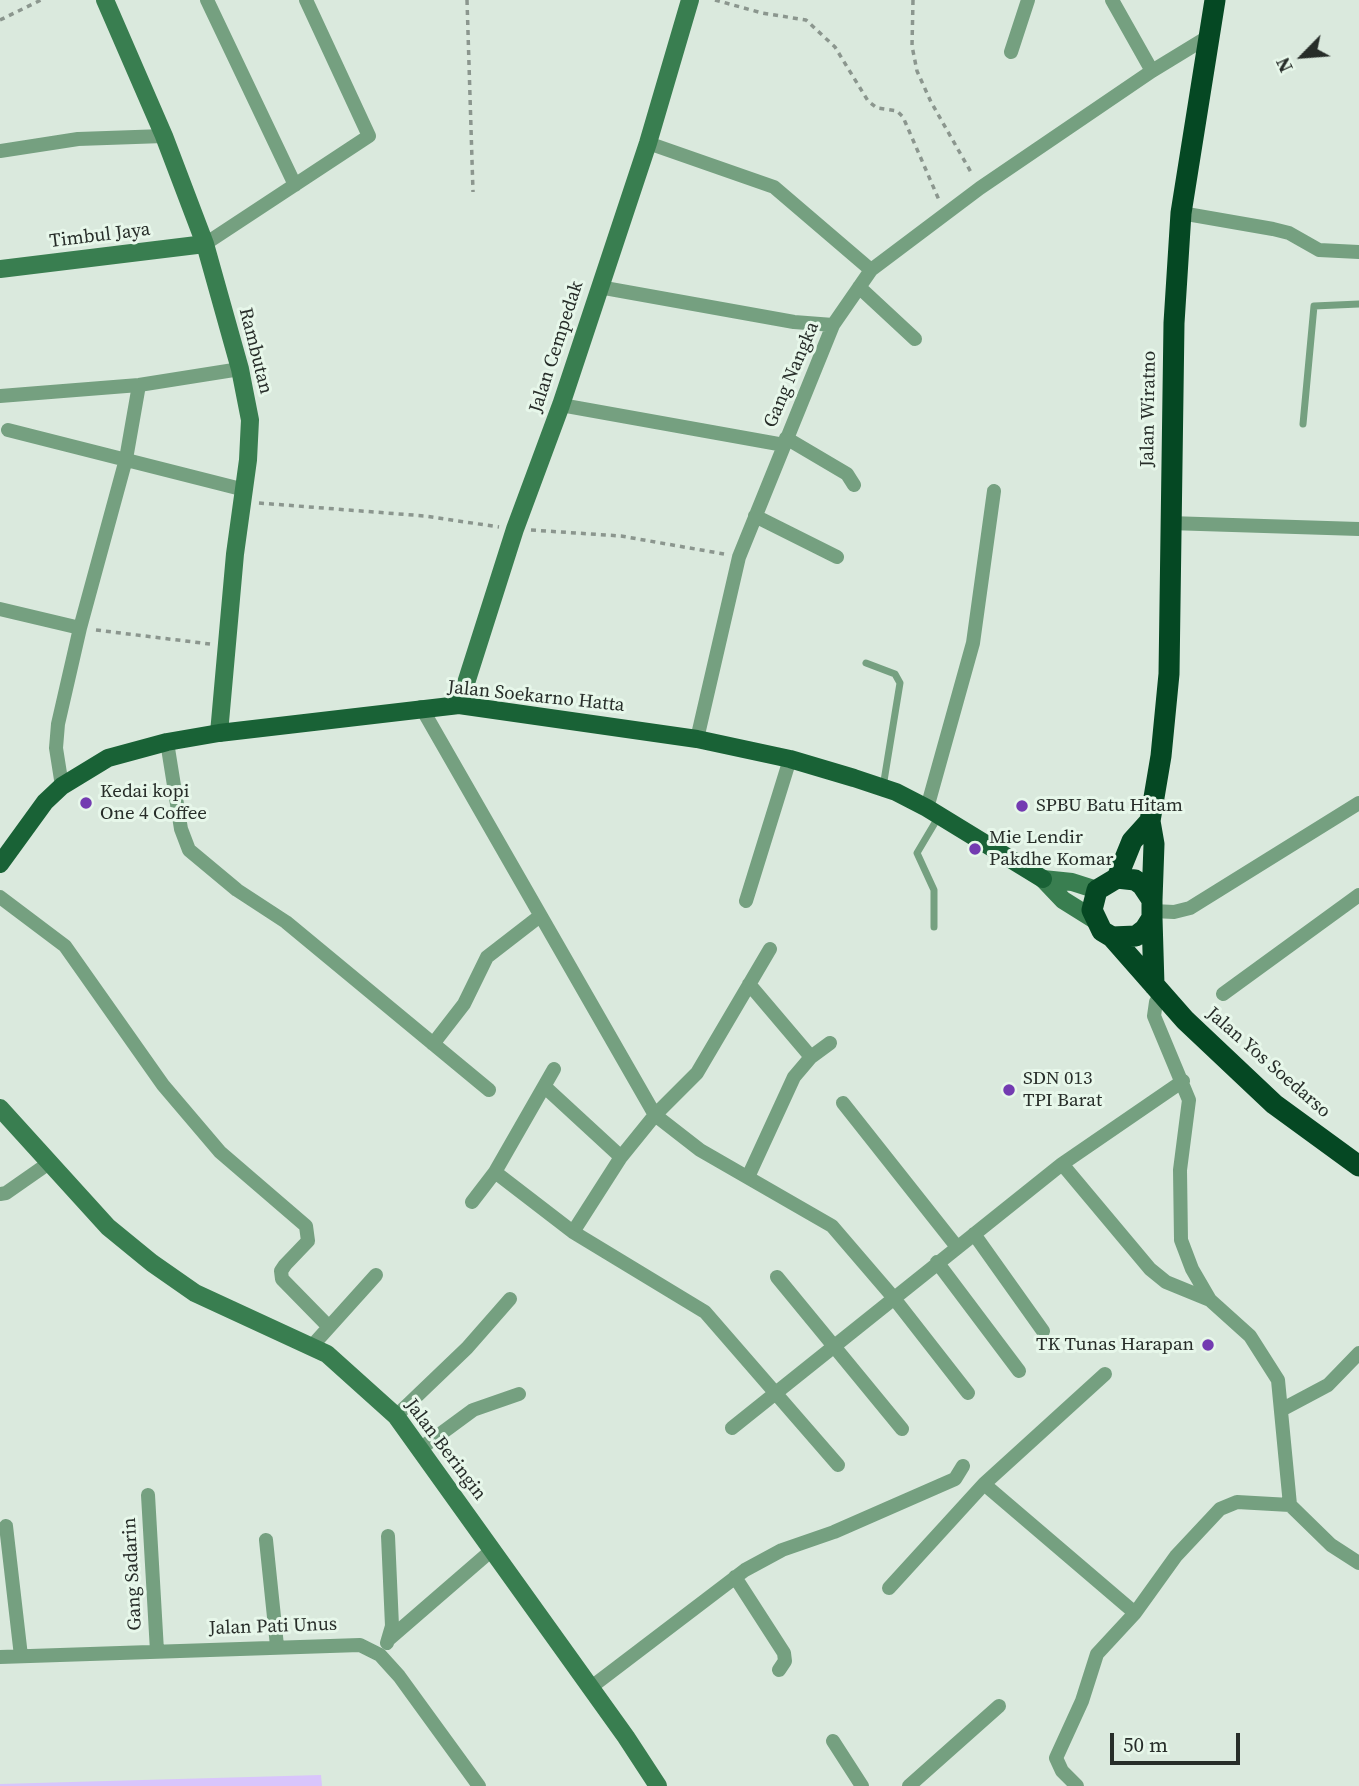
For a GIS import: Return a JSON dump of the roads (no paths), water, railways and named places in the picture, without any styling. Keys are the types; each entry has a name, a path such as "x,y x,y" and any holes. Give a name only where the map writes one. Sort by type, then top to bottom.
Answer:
{"highway":[{"name":"Jalan Wiratno","path":"1152,910 1154,844 1150,821 1161,756 1169,674 1169,523 1174,323 1181,213 1212,35 1215,0"},
{"name":"Jalan Wiratno","path":"1117,878 1132,841 1150,821"},
{"path":"1152,910 1145,929 1136,936 1112,937 1094,920 1093,900 1097,890 1117,878 1126,878 1142,885 1152,910 1158,990"},
{"name":"Jalan Yos Soedarso","path":"1112,937 1158,990 1274,1104 1359,1166"}],"main road":[{"name":"Jalan Soekarno Hatta","path":"2,856 45,802 62,786 108,758 167,741 219,733 421,707 459,705 697,738 790,760 883,788 934,812 1043,879"}],"street":[{"name":"Rambutan","path":"105,0 164,136 205,244 240,369 250,420 219,733"},
{"path":"207,0 295,184"},
{"path":"205,244 369,136 306,0"},
{"name":"Jalan Cempedak","path":"459,705 515,529 561,405 648,143 690,0"},
{"path":"1011,52 1028,0"},
{"path":"1112,0 1152,71"},
{"name":"Gang Nangka","path":"697,738 739,557 833,325 871,270 980,188 1152,71 1212,35"},
{"path":"0,151 78,139 164,136"},
{"path":"648,143 774,187 871,270"},
{"path":"1181,213 1273,229 1319,250 1359,252"},
{"name":"Timbul Jaya","path":"0,269 205,244"},
{"path":"599,287 794,322 833,325"},
{"path":"859,287 915,339"},
{"path":"0,396 139,385 240,369"},
{"path":"62,786 55,748 58,723 79,628 126,459 139,385"},
{"path":"561,405 785,441 847,474 854,485"},
{"path":"8,430 126,459 244,495"},
{"path":"934,812 973,643 994,491"},
{"path":"755,516 837,557"},
{"path":"1169,523 1359,529"},
{"path":"0,609 79,628"},
{"path":"421,707 654,1115 700,1150 832,1226 894,1297 968,1393"},
{"path":"167,741 181,829 189,850 215,874 286,922 489,1090"},
{"path":"746,901 790,760"},
{"path":"1152,910 1174,912 1189,908 1359,803"},
{"name":"Jalan Soekarno Hatta","path":"1043,879 1072,882 1097,890"},
{"name":"Jalan Soekarno Hatta","path":"1043,879 1063,900 1094,920"},
{"path":"1223,995 1359,895"},
{"path":"0,897 65,946 163,1085 220,1152 306,1226 308,1241 281,1270 282,1279 329,1327"},
{"path":"433,1044 464,1004 487,957 540,916"},
{"path":"573,1232 621,1157 654,1115 697,1073 770,949"},
{"path":"749,984 811,1057"},
{"path":"1158,990 1154,1016 1184,1081 1189,1100 1180,1170 1181,1240 1192,1269 1210,1300 1250,1336 1278,1380 1290,1505 1331,1545 1359,1563"},
{"path":"748,1177 784,1094 811,1057 830,1043"},
{"path":"472,1202 495,1172 554,1069"},
{"path":"732,1428 774,1391 1062,1164 1184,1081"},
{"path":"545,1087 621,1157"},
{"path":"843,1103 957,1247"},
{"name":"Jalan Beringin","path":"0,1108 108,1227 152,1263 195,1293 327,1354 396,1416 658,1786"},
{"path":"2,1198 49,1163"},
{"path":"1062,1164 1150,1269 1166,1282 1210,1300"},
{"path":"495,1172 573,1232 705,1312 838,1465"},
{"path":"974,1234 1043,1331"},
{"path":"937,1262 1018,1371"},
{"path":"312,1346 376,1275"},
{"path":"777,1277 831,1346 902,1429"},
{"path":"396,1416 467,1348 510,1299"},
{"path":"1281,1410 1328,1385 1359,1353"},
{"path":"890,1588 985,1484 1105,1374"},
{"path":"420,1449 473,1410 519,1394"},
{"path":"590,1688 735,1577 782,1550 834,1532 955,1479 963,1466"},
{"path":"985,1484 1135,1613"},
{"name":"Gang Sadarin","path":"148,1495 157,1651"},
{"path":"1077,1786 1062,1770 1056,1758 1082,1701 1097,1654 1135,1613 1176,1556 1220,1509 1237,1502 1290,1505"},
{"path":"6,1526 20,1656"},
{"path":"387,1536 392,1626 380,1655 479,1786"},
{"path":"265,1540 277,1646"},
{"path":"388,1640 492,1550"},
{"path":"735,1577 784,1653 785,1661 779,1670"},
{"name":"Jalan Pati Unus","path":"0,1657 352,1644 380,1655"},
{"path":"909,1786 999,1706"},
{"path":"833,1741 862,1786"}],"lane":[{"path":"1303,424 1314,306 1359,304"},
{"path":"866,663 895,674 900,683 883,788"},
{"path":"934,812 917,853 933,890 934,927"}],"place":[{"name":"Kedai kopi One 4 Coffee","path":"86,803"},
{"name":"SPBU Batu Hitam","path":"1022,806"},
{"name":"Mie Lendir Pakdhe Komar","path":"975,849"},
{"name":"SDN 013 TPI Barat","path":"1009,1090"},
{"name":"TK Tunas Harapan","path":"1208,1345"}]}
